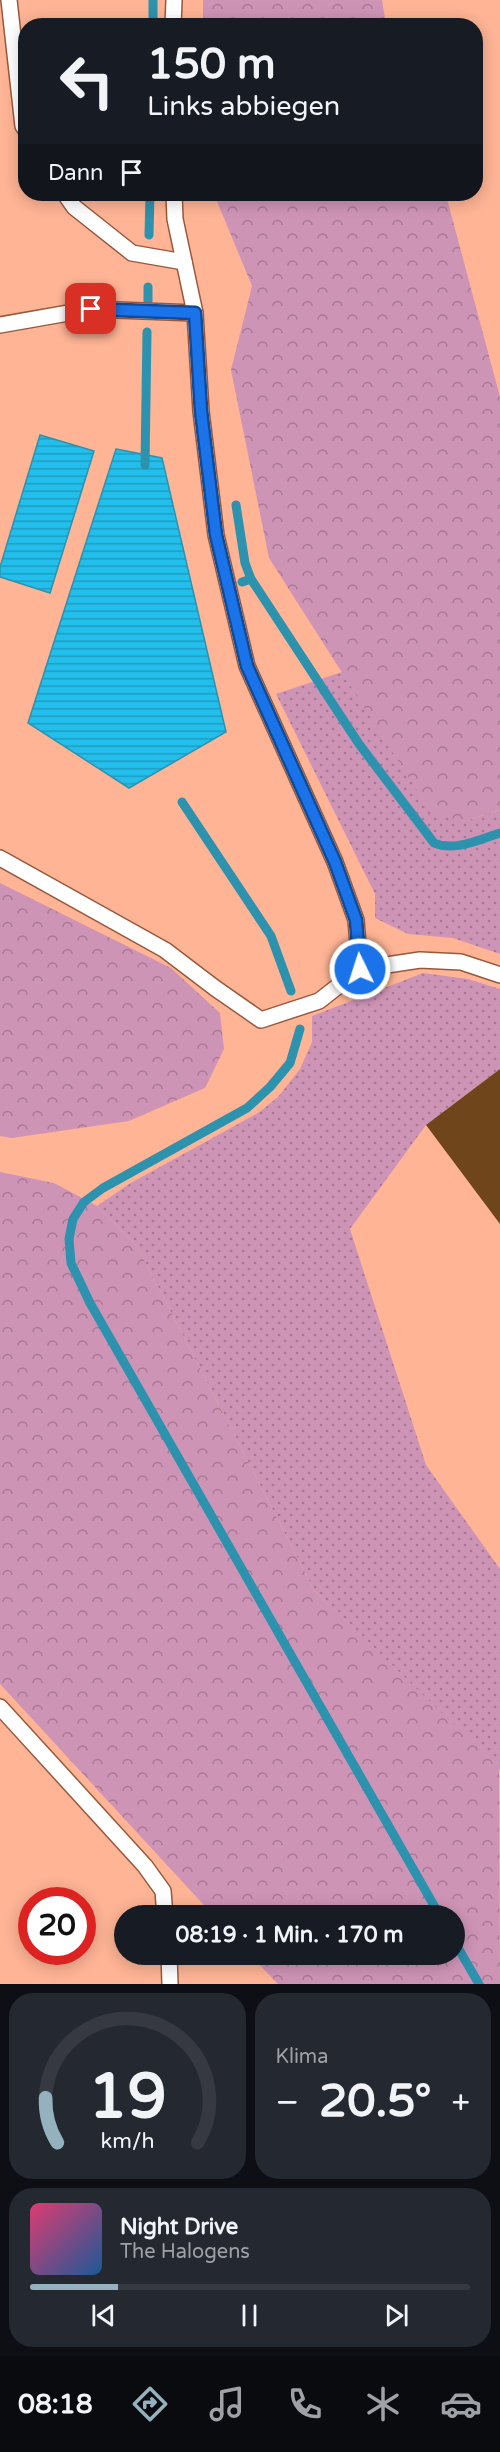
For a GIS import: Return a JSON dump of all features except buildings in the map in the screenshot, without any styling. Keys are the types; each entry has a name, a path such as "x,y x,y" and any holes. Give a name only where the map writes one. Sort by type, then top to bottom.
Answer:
{"lane":[{"path":"9,0 18,81"},
{"path":"173,18 174,0"},
{"path":"70,201 74,207 132,253 184,262"},
{"path":"174,201 175,219 195,313 201,411 216,535 247,666 335,862 356,920 360,969"},
{"path":"0,325 91,309 195,313"},
{"path":"0,858 165,950 214,988 261,1020 319,1001 360,969 420,960 461,962 500,975"},
{"path":"0,1707 145,1866 163,1891 164,1905"},
{"path":"169,1965 170,1984"}],"green space":[{"path":"203,0 382,0 385,18 203,18"},
{"path":"217,201 448,201 500,397 500,810 465,821 432,814 269,558 231,370 252,286"},
{"path":"342,672 432,813 465,821 500,810 500,954 453,938 408,934 375,918 375,894 276,694"},
{"path":"0,883 171,968 220,1013 224,1049 205,1088 129,1121 12,1138 0,1136"},
{"path":"423,973 468,979 500,989 500,1069 426,1125 350,1229 426,1465 500,1569 500,1770 314,1590 137,1246 97,1206 129,1184 258,1113 278,1097 300,1069 312,1042 312,1016"},
{"path":"0,1172 54,1183 97,1206 137,1246 314,1590 499,1768 500,1984 278,1984 260,1965 465,1965 465,1905 204,1905 0,1684"}],"water":[{"path":"40,435 94,451 50,593 0,577 0,567"},
{"path":"116,449 162,458 226,732 129,788 28,723"}],"waterway":[{"path":"153,0 153,18"},
{"path":"149,235 150,201"},
{"path":"148,287 148,301"},
{"path":"145,465 147,332"},
{"path":"236,505 245,563 251,579"},
{"path":"242,582 251,579 359,744 434,843 458,845 500,833"},
{"path":"182,802 271,936 291,991"},
{"path":"300,1029 290,1063 270,1087 247,1108 103,1188 84,1202 73,1219 69,1239 71,1263 90,1303 434,1905"},
{"path":"465,1960 479,1984"}],"route":[{"path":"91,309 195,313 201,411 216,535 247,666 335,862 356,920 360,969"}]}
